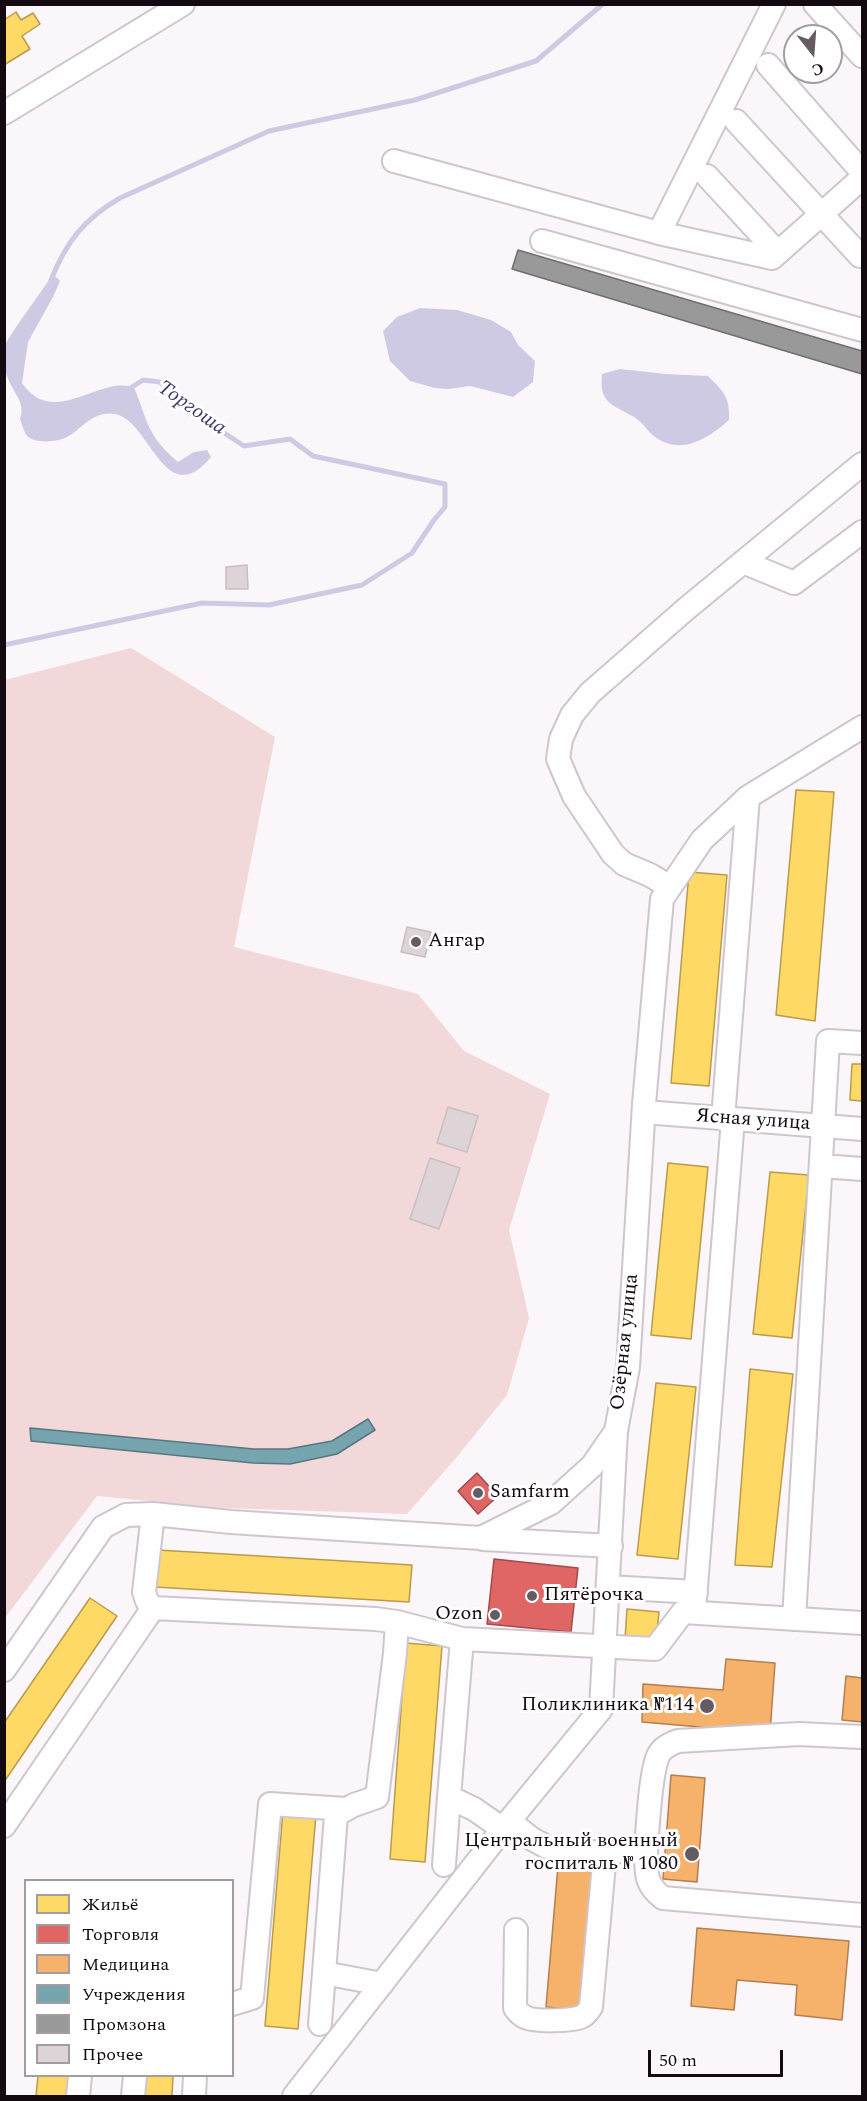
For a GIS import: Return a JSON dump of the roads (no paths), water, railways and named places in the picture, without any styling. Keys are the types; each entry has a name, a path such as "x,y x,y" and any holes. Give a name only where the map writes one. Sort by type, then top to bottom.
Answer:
{"street":[{"path":"4,113 183,4"},
{"path":"659,233 774,4"},
{"path":"815,4 862,56"},
{"path":"768,65 862,172"},
{"path":"735,121 860,256"},
{"path":"394,161 659,233 772,258 862,178"},
{"path":"707,176 778,253"},
{"path":"542,242 862,330"},
{"path":"670,887 624,864 613,854 574,796 563,772 558,759 561,739 572,715 590,693 862,464"},
{"path":"743,562 794,583 862,532"},
{"name":"Озёрная улица","path":"481,1538 551,1503 592,1466 616,1431 628,1367 644,1112 662,899 702,840 748,796 862,727"},
{"path":"153,1514 144,1592 153,1608 397,1622 462,1639 655,1649 683,1612 695,1602 748,796"},
{"path":"794,1619 828,1041 862,1043"},
{"name":"Ясная улица","path":"644,1112 862,1129"},
{"path":"821,1166 862,1169"},
{"path":"294,2097 506,1825 601,1709 616,1431"},
{"path":"4,1670 103,1527 126,1515 153,1514 231,1522 611,1546"},
{"path":"608,1587 794,1619 862,1623"},
{"path":"4,1826 153,1608"},
{"path":"320,2024 336,1815 377,1797 397,1622"},
{"path":"444,1865 462,1639"},
{"path":"862,1737 799,1734 678,1741 670,1744 664,1748 656,1762 646,1848 648,1881 653,1890 663,1898 862,1915"},
{"path":"449,1797 551,1849 605,1853 646,1848"},
{"path":"234,2003 252,1998 270,1804 346,1809"},
{"path":"516,1930 515,2008 518,2012 522,2016 535,2020 579,2018 586,2014 591,2007 605,1853"},
{"path":"324,1973 382,1984"},
{"path":"78,2097 80,2077"},
{"path":"133,2097 135,2077"},
{"path":"194,2097 195,2077"}],"waterway":[{"name":"Торгоша","path":"51,280 63,254 86,223 120,198 269,131 415,100 536,61 603,4"},
{"name":"Торгоша","path":"4,645 202,603 269,605 362,585 412,553 445,507 445,484 313,456 290,439 244,446 191,411 160,382 143,380 129,389"}],"place":[{"name":"Ангар","path":"416,942"},
{"name":"Samfarm","path":"478,1493"},
{"name":"Пятёрочка","path":"532,1596"},
{"name":"Ozon","path":"495,1615"},
{"name":"Поликлиника №114","path":"707,1706"},
{"name":"Центральный военный госпиталь № 1080","path":"692,1854"}]}
